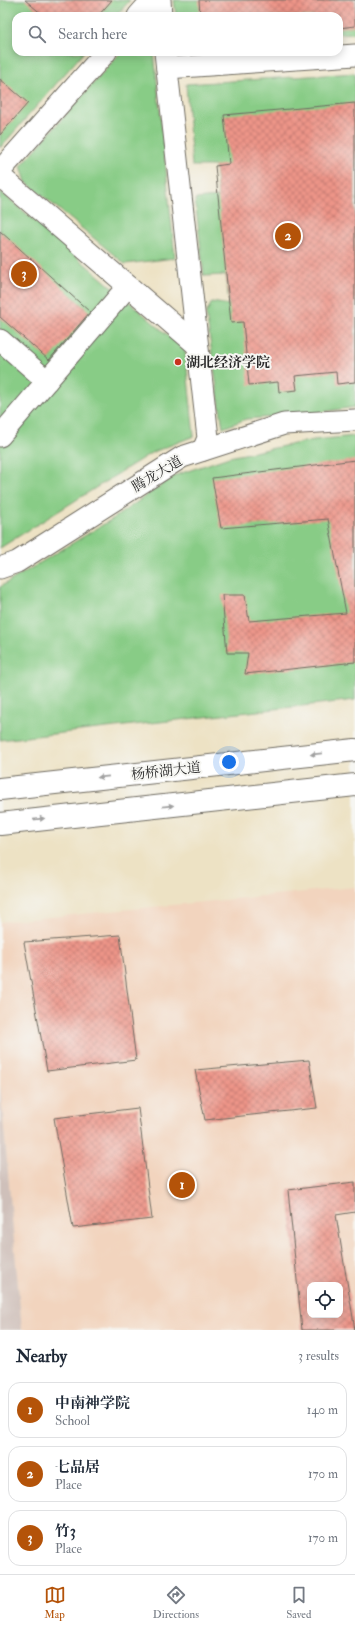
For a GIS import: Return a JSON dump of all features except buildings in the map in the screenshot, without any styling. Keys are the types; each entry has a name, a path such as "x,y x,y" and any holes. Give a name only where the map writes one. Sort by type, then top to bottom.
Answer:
{"main road":[{"name":"杨桥湖大道","path":"0,789 355,750"},
{"path":"0,824 355,785"}],"street":[{"path":"142,12 152,0"},
{"path":"160,0 162,12"},
{"path":"343,55 355,55"},
{"path":"0,170 102,56"},
{"path":"203,450 208,438 166,60 317,56"},
{"path":"0,176 197,345"},
{"path":"0,436 128,286"},
{"path":"0,340 47,381"},
{"name":"腾龙大道","path":"0,568 17,562 182,457 284,424 355,420"}],"shaded area":[{"path":"355,887 355,1330 22,1330 0,1084 0,922"},
{"path":"0,1084 22,1330 0,1330"}],"green space":[{"path":"0,0 130,0 120,12 12,12 12,56 80,56 0,148"},
{"path":"174,0 355,0 355,33 343,34 343,12 176,12"},
{"path":"117,56 154,56 175,258 125,264 26,182 21,166"},
{"path":"355,73 355,407 302,415 246,419 223,428 206,313 212,302 229,305 226,275 204,276 195,199 218,197 215,166 192,166 186,84"},
{"path":"0,191 185,350 194,436 151,453 0,548 0,436 51,376 0,331"},
{"path":"0,350 37,383 0,426"},
{"path":"355,436 355,700 0,740 0,587 114,518 176,475 229,457 314,440"}],"place":[{"name":"七品居","path":"288,236"},
{"name":"竹3","path":"24,274"},
{"name":"湖北经济学院","path":"178,362"},
{"name":"中南神学院","path":"182,1185"}]}
